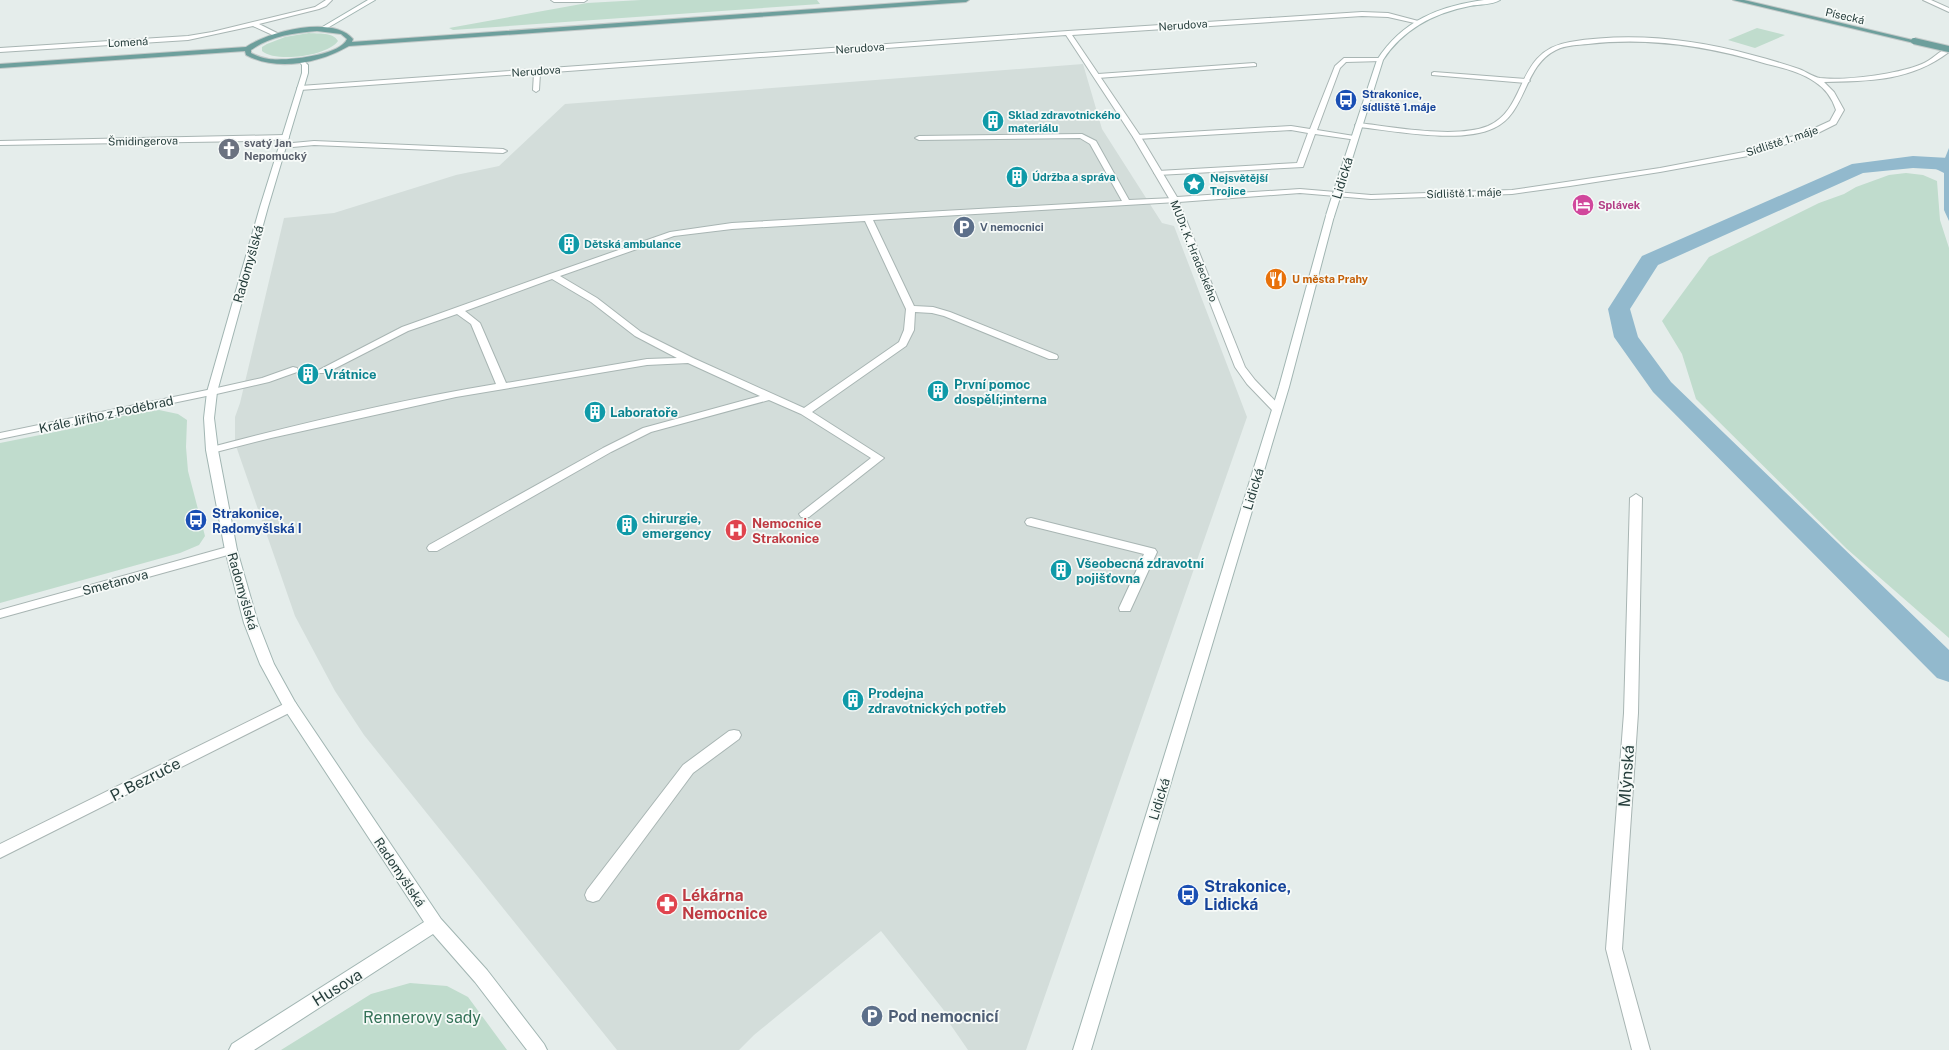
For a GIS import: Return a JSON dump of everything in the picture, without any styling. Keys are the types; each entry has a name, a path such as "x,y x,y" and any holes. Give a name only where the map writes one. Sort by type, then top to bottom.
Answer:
{"main road":[{"path":"248,49 248,54 260,60 301,60 330,53 348,44 966,0"},
{"name":"Písecká","path":"1736,0 1949,49"},
{"path":"0,66 248,49 257,42 277,35 299,31 322,30 343,32 350,39 348,44"}],"street":[{"name":"Lomená","path":"0,50 181,39 212,34 317,8 328,3 329,0"},
{"path":"322,30 372,0"},
{"path":"554,0 584,0"},
{"name":"Lidická","path":"1082,1050 1277,409 1330,216 1380,60 1387,47 1394,39 1419,22 1452,9 1497,0"},
{"path":"1926,0 1949,10"},
{"name":"Nerudova","path":"300,88 1068,32 1372,14 1394,16 1419,22"},
{"path":"254,24 277,35"},
{"name":"MUDr. K. Hradeckého","path":"1068,32 1137,137 1174,200 1240,367 1251,382 1277,409"},
{"name":"Sídliště 1. máje","path":"1174,200 1300,191 1371,197 1512,192 1660,170 1745,154 1809,134 1833,122 1840,110 1834,94 1817,80 1778,64 1726,50 1690,43 1629,39 1600,40 1554,48 1544,54 1533,64 1516,105 1501,120 1490,128 1471,132 1444,133 1359,125"},
{"path":"1817,80 1883,75 1913,70 1927,65 1949,49"},
{"name":"Radomyšlská","path":"301,60 305,65 305,73 212,392 210,418 212,450 231,550 252,623 267,664 290,706 434,924 481,976 538,1050"},
{"path":"1158,173 1300,164 1337,67 1344,60 1380,60"},
{"path":"1098,76 1254,65"},
{"path":"536,90 537,71"},
{"path":"1434,74 1527,81"},
{"path":"1137,137 1291,128 1354,138"},
{"path":"919,138 1082,136 1093,143 1127,203"},
{"name":"Šmidingerova","path":"0,143 252,139 284,142 503,151"},
{"path":"321,367 348,358 406,329 673,234 732,226 1174,200"},
{"path":"805,412 903,344 909,330 910,309 868,219"},
{"path":"553,276 594,300 638,334 689,360 805,412 878,458 805,514"},
{"path":"910,309 933,310 947,314 1053,357"},
{"path":"458,310 475,323 502,386"},
{"path":"212,450 270,435 502,386 647,362 689,360"},
{"name":"Krále Jiřího z Poděbrad","path":"0,436 293,374"},
{"path":"433,548 607,450 647,430 769,396"},
{"name":"Mlýnská","path":"1636,498 1631,712 1614,949 1641,1050"},
{"path":"1031,522 1151,552 1125,608"},
{"name":"Smetanova","path":"0,614 231,550"},
{"name":"P. Bezruče","path":"0,851 290,706"},
{"path":"593,895 688,768 734,736"},
{"name":"Husova","path":"238,1050 434,924"}],"shaded area":[{"name":"Nemocnice Strakonice","path":"1083,64 1102,129 1162,223 1174,226 1247,417 1026,1050 968,1050 948,1021 950,1018 881,931 754,1035 739,1050 617,1050 364,735 335,691 295,616 235,443 235,417 240,403 284,218 334,213 456,175 499,166 565,104"}],"green space":[{"path":"641,0 817,0 820,4 453,30 449,28 587,3"},
{"path":"1757,28 1785,35 1755,48 1728,40"},
{"path":"309,33 333,36 338,41 324,51 302,56 278,57 269,55 262,51 262,47 285,37"},
{"path":"1906,173 1923,175 1937,181 1940,220 1949,248 1949,638 1847,549 1696,399 1682,354 1662,321 1709,257 1819,203 1844,194 1856,187 1889,175"},
{"path":"159,410 178,414 187,420 186,447 188,471 205,536 199,545 180,553 0,603 0,443 85,426 93,421"},
{"name":"Rennerovy sady","path":"410,983 447,986 468,997 507,1050 281,1050 371,994"}],"water":[{"path":"1949,148 1949,221 1944,210 1944,173 1934,168 1936,159 1945,158"}],"waterway":[{"path":"1949,164 1913,162 1859,168 1650,261 1619,309 1626,337 1662,387 1949,670"}],"place":[{"name":"Strakonice, sídliště 1.máje","path":"1346,100"},
{"name":"Sklad zdravotnického materiálu","path":"993,121"},
{"name":"svatý Jan Nepomucký","path":"229,149"},
{"name":"Údržba a správa","path":"1017,177"},
{"name":"Nejsvětější Trojice","path":"1194,184"},
{"name":"Splávek","path":"1583,205"},
{"name":"V nemocnici","path":"964,227"},
{"name":"Dětská ambulance","path":"569,244"},
{"name":"U města Prahy","path":"1276,279"},
{"name":"Vrátnice","path":"308,374"},
{"name":"První pomoc dospělí;interna","path":"938,391"},
{"name":"Laboratoře","path":"595,412"},
{"name":"Strakonice, Radomyšlská I","path":"196,520"},
{"name":"chirurgie, emergency","path":"627,525"},
{"name":"Nemocnice Strakonice","path":"736,530"},
{"name":"Všeobecná zdravotní pojišťovna","path":"1061,570"},
{"name":"Prodejna zdravotnických potřeb","path":"853,700"},
{"name":"Strakonice, Lidická","path":"1188,895"},
{"name":"Lékárna Nemocnice","path":"667,904"},
{"name":"Pod nemocnicí","path":"872,1016"}]}
